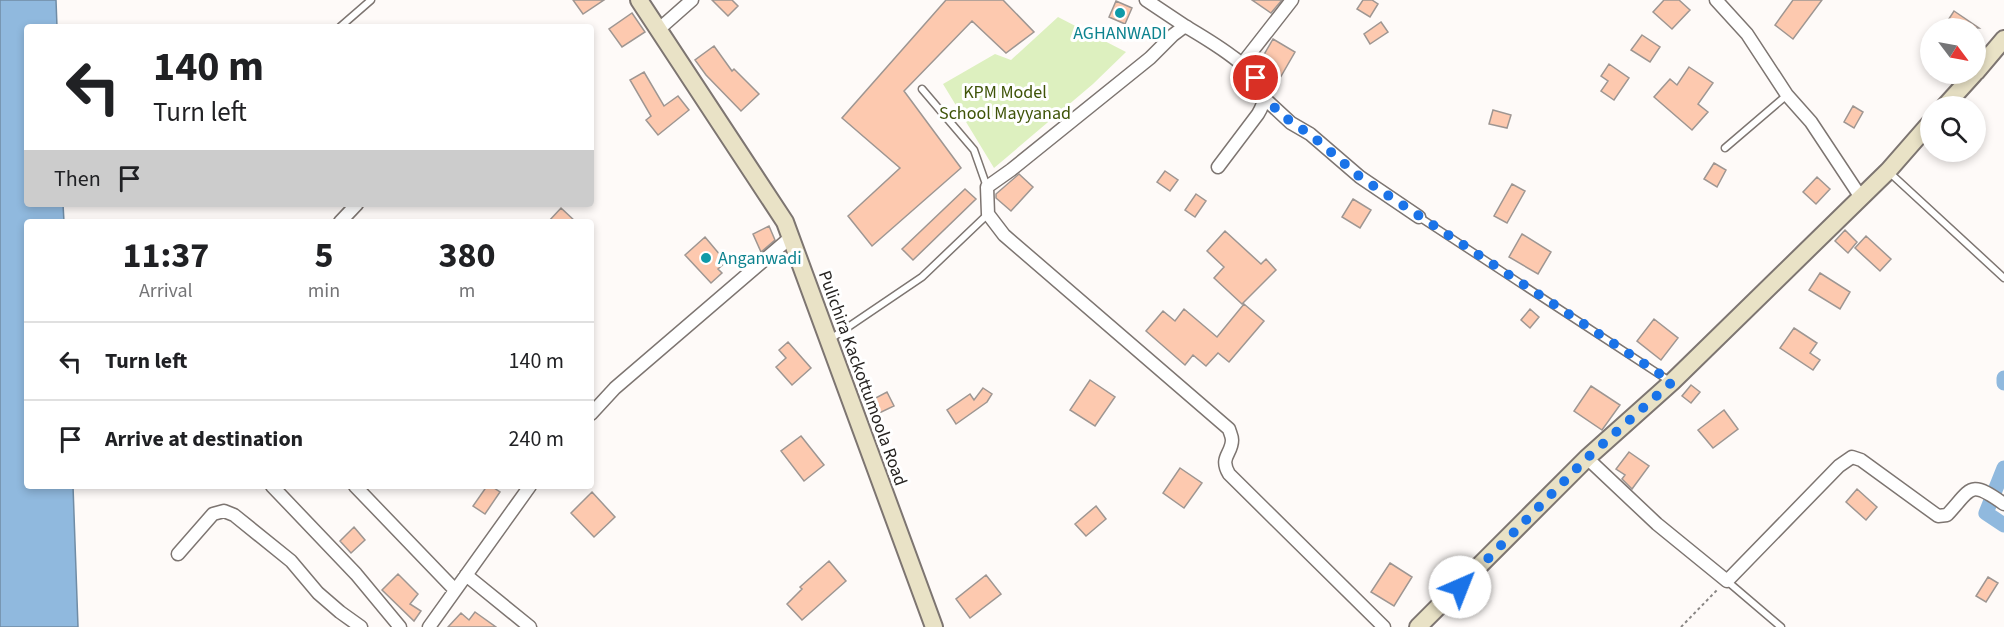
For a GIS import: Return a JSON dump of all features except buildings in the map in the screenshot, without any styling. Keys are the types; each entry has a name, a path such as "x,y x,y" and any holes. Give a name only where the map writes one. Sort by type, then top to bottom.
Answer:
{"street":[{"name":"Pulichira Kackottumoola Road","path":"639,0 785,222 827,342 934,627"},
{"path":"658,30 692,0"},
{"path":"1146,0 1211,41 1242,64 1256,78 1264,98 1292,123 1310,134 1360,177 1419,217"},
{"path":"1242,64 1292,0"},
{"path":"1716,0 1747,34 1787,95 1810,122 1860,196"},
{"path":"1185,26 1140,66 987,187 988,214 1004,235 1229,429 1232,440 1225,460 1225,467 1229,474 1384,627"},
{"path":"1986,60 2004,39"},
{"path":"1954,96 1965,84"},
{"path":"1218,167 1258,114 1264,98"},
{"path":"1418,627 1587,458 1672,382 1888,171 1920,134"},
{"path":"343,219 354,207"},
{"path":"594,411 615,388 791,237"},
{"path":"1587,458 1657,524 1727,580 1839,466 1852,457 1861,460 1938,516 1947,516 1967,492 1975,488 1983,489 2004,504"},
{"path":"275,489 356,574 400,627"},
{"path":"358,489 455,590"},
{"path":"429,627 528,489"},
{"path":"178,554 213,514 224,512 234,515 291,561 318,593 361,627"},
{"path":"466,575 530,627"}],"lane":[{"path":"343,24 371,0"},
{"path":"922,89 975,150 987,187"},
{"path":"1725,148 1787,95"},
{"path":"1888,171 2004,278"},
{"path":"827,342 922,277 988,214"},
{"path":"1419,217 1672,382"},
{"path":"1727,580 1781,627"}],"path":[{"path":"1681,627 1727,580"}],"green space":[{"name":"KPM Model School Mayyanad","path":"1058,17 1126,52 1093,84 994,168 943,84 995,54 1011,60"}],"water":[{"path":"0,0 56,0 57,24 24,24 24,207 63,207 64,219 24,219 24,489 73,489 78,627 0,627"}],"waterway":[{"path":"2004,378 2004,383"},
{"path":"2004,468 1986,513 2004,525"}],"place":[{"name":"AGHANWADI","path":"1120,13"},
{"name":"Anganwadi","path":"706,258"}],"route":[{"path":"1256,78 1264,93 1264,98 1360,177 1672,382 1587,458 1460,587"}]}
